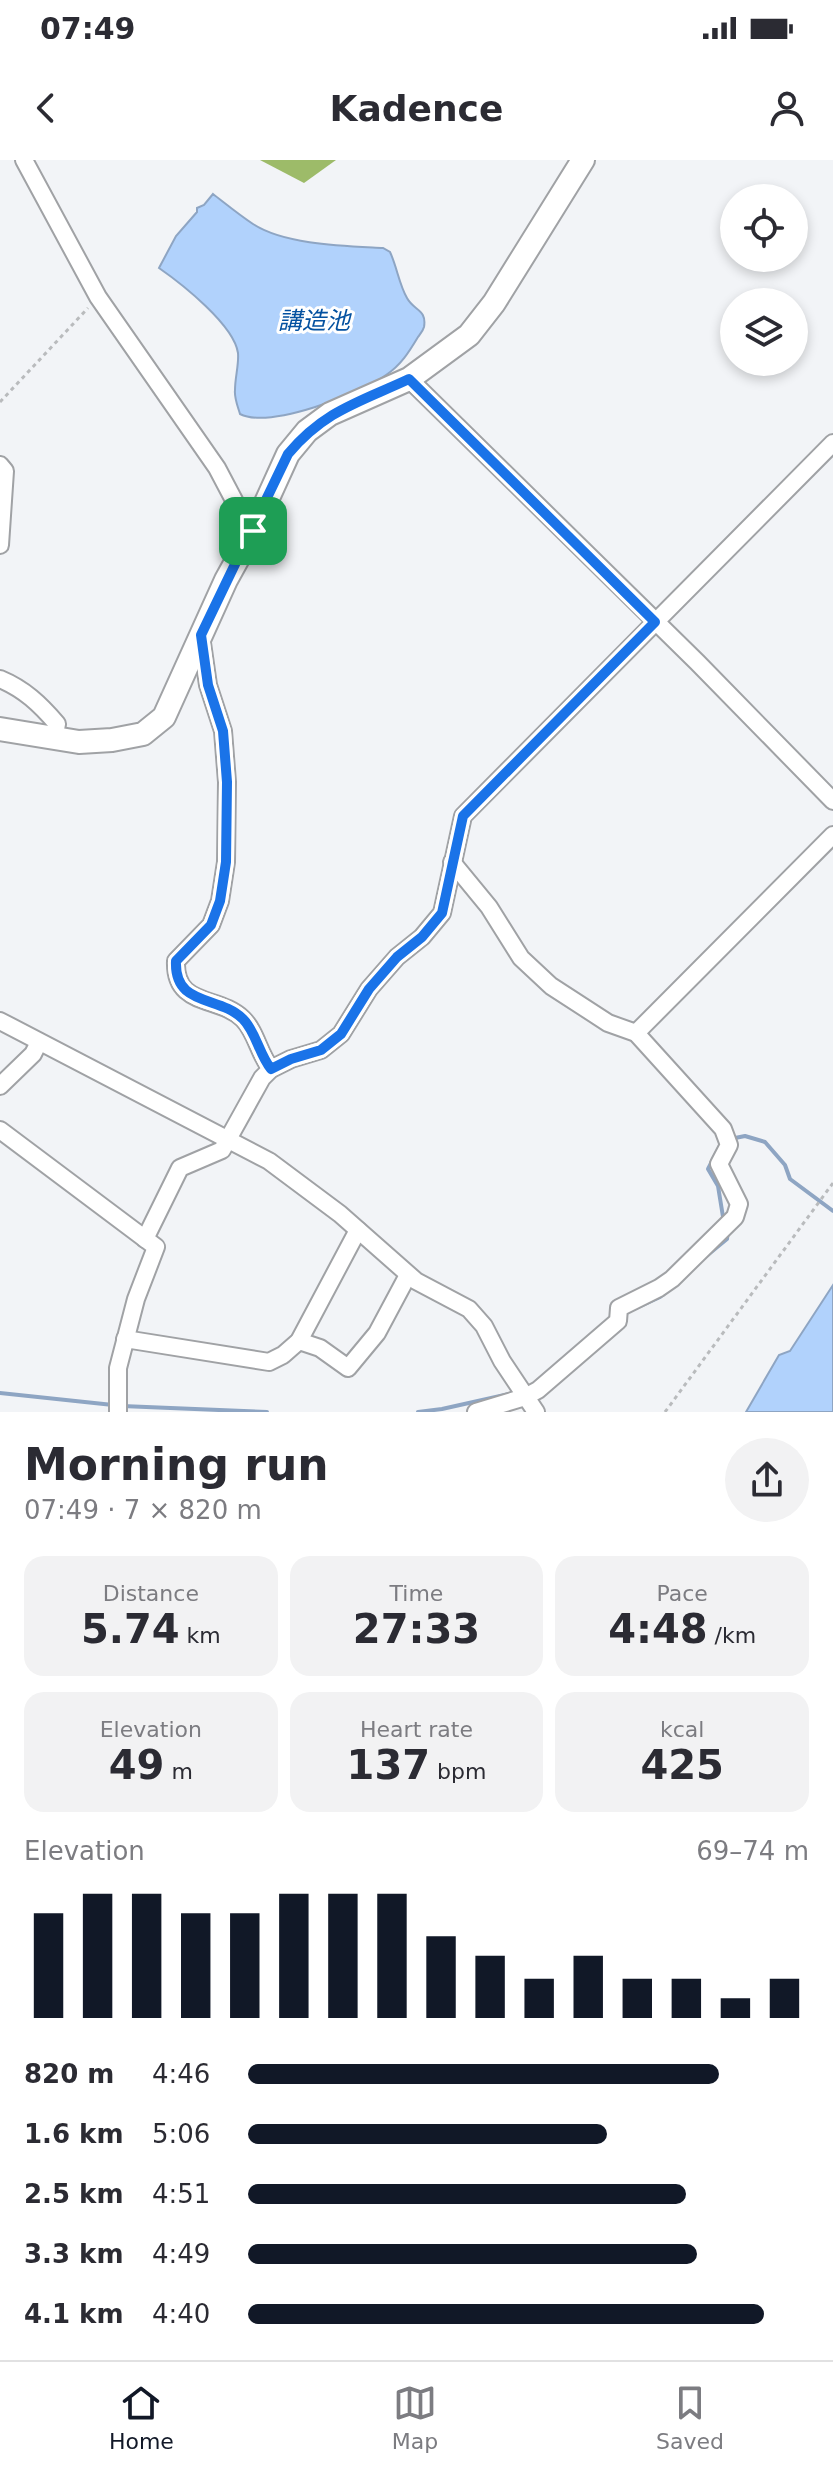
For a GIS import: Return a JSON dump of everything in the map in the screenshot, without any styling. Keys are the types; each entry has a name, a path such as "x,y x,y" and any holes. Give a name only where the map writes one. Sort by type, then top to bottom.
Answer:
{"main road":[{"path":"0,729 79,742 112,740 143,734 164,717 288,454 307,431 330,414 409,379 469,335 494,303 583,160"}],"street":[{"path":"24,160 98,297 217,468 253,531"},
{"path":"409,379 833,801"},
{"path":"145,1239 180,1168 222,1150 262,1078 271,1069 291,1059 321,1050 341,1034 369,989 442,913 463,816 833,443"},
{"path":"0,465 5,471 0,545"},
{"path":"201,635 208,685 223,731 227,782 226,862 220,901 211,925 176,961 175,975 181,987 241,1017 271,1069"},
{"path":"0,679 22,688 44,709 57,724 54,739"},
{"path":"636,1033 833,835"},
{"path":"452,862 489,907 521,958 551,986 608,1023 636,1033 723,1129 729,1145 719,1164 739,1204 735,1217 672,1279 619,1308 618,1321 538,1390 476,1412"},
{"path":"0,1021 269,1161 340,1214 408,1275 469,1309 484,1326 536,1412"},
{"path":"0,1086 33,1054 39,1042"},
{"path":"0,1130 156,1247 136,1299 118,1368 118,1412"},
{"path":"125,1339 269,1362 299,1341 358,1230"},
{"path":"299,1341 320,1348 348,1368 377,1333 408,1275"}],"path":[{"path":"0,402 98,297"},
{"path":"665,1412 833,1183"}],"green space":[{"path":"260,160 336,160 304,183"}],"water":[{"name":"講造池","path":"213,194 253,224 281,236 316,243 383,248 390,252 404,293 424,317 422,331 400,363 373,383 336,400 272,417 240,414 235,396 238,353 234,342 206,306 159,268 176,236 197,208"},
{"path":"833,1285 833,1412 746,1412 779,1355 790,1351"}],"waterway":[{"path":"730,1139 745,1136 765,1142 785,1165 790,1179 833,1211"},
{"path":"720,1146 708,1169 718,1186 724,1223"},
{"path":"704,1258 727,1239 728,1230"},
{"path":"634,1309 660,1297 674,1286"},
{"path":"0,1393 113,1405"},
{"path":"418,1412 509,1394"},
{"path":"122,1406 267,1412"}],"route":[{"path":"409,379 655,622 463,816 442,913 369,989 341,1034 321,1050 271,1069 241,1017 198,998 181,987 175,975 176,961 211,925 220,901 226,862 227,782 223,731 208,685 201,635 253,531 288,454 307,431 330,414 409,379"}]}
